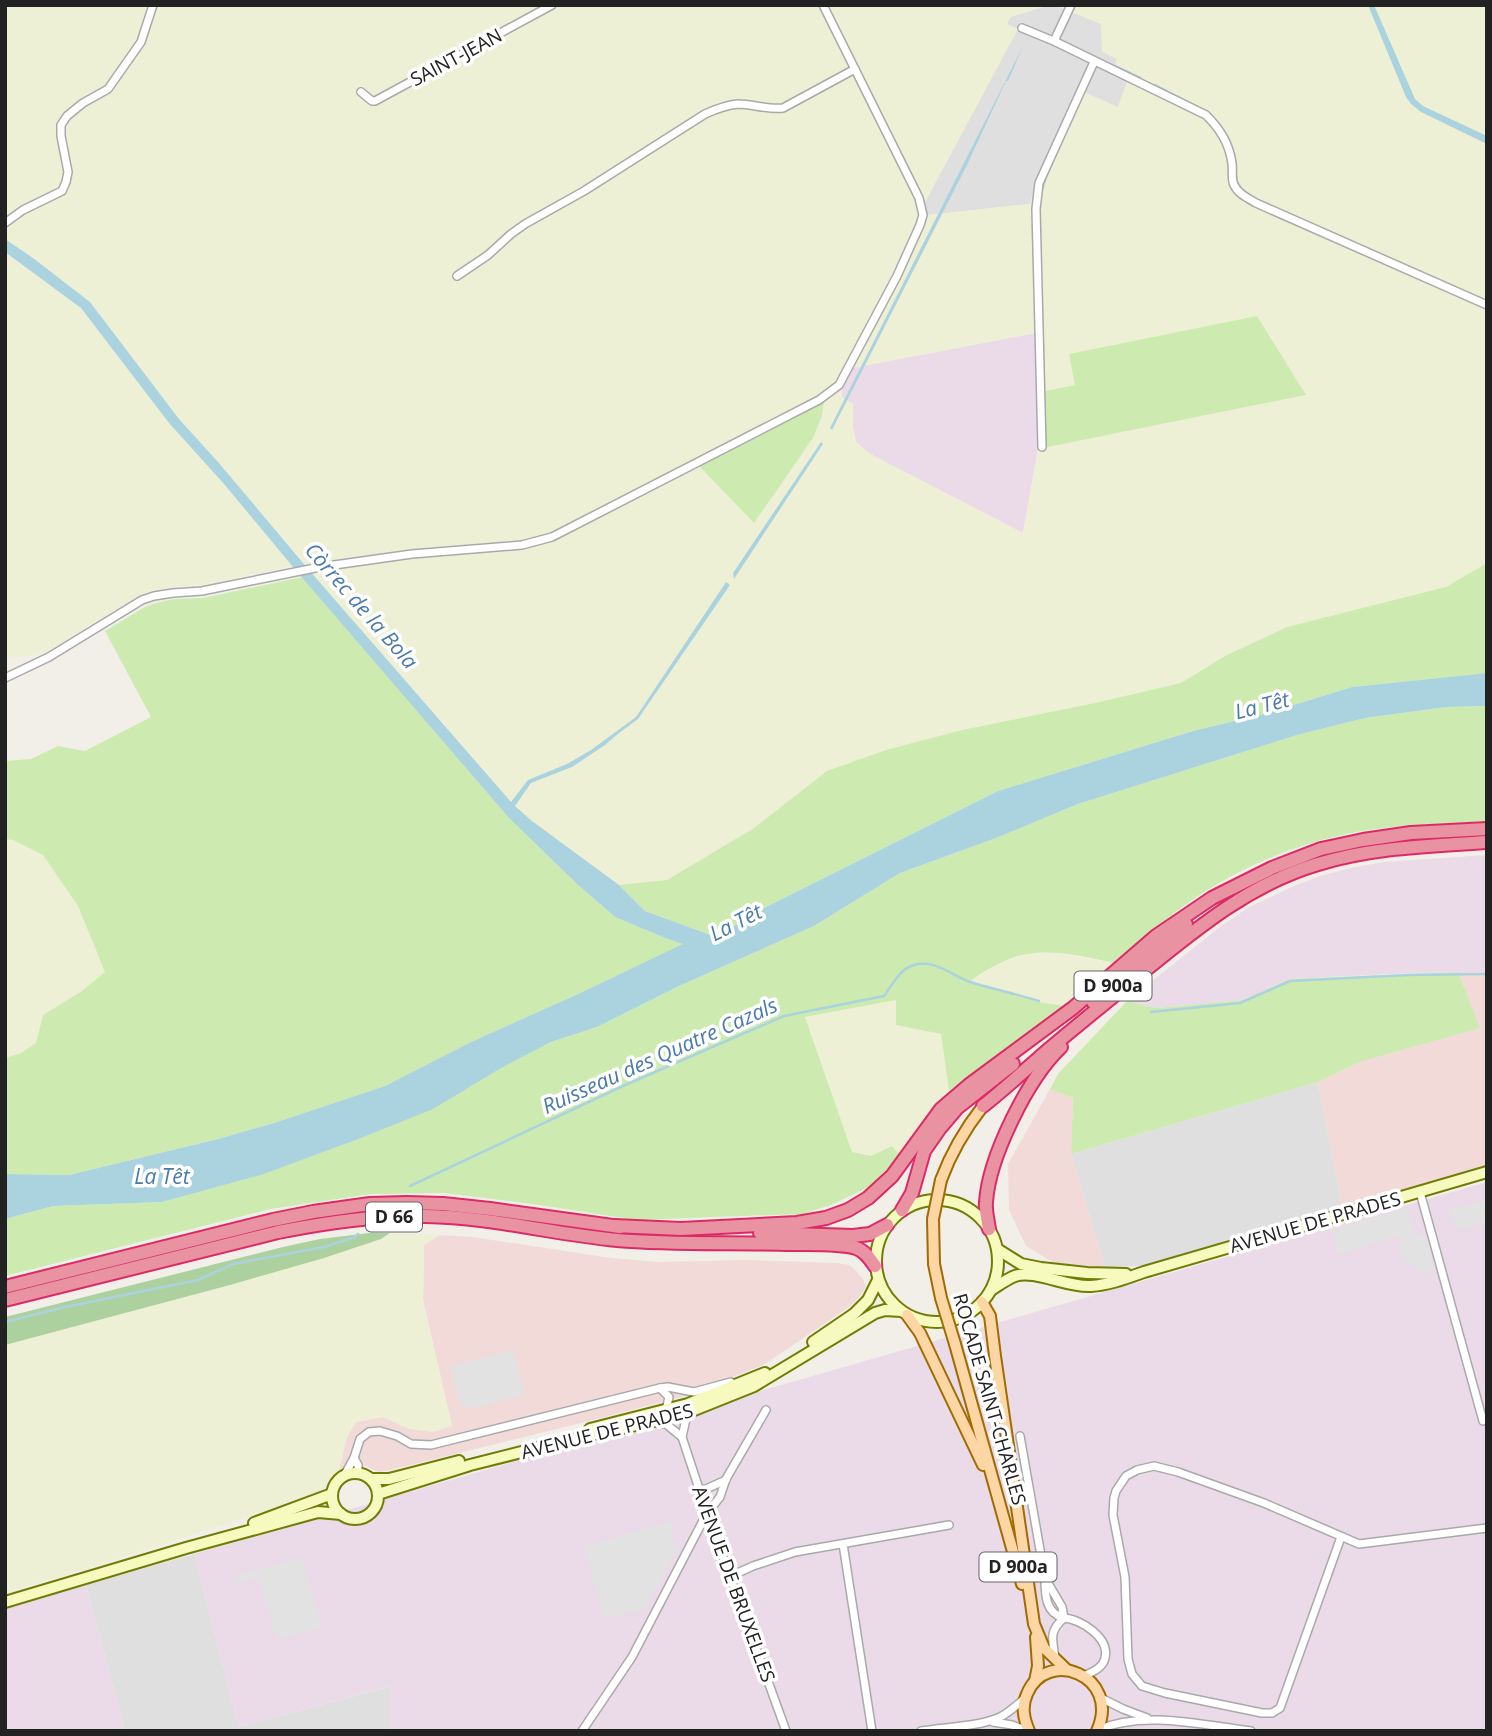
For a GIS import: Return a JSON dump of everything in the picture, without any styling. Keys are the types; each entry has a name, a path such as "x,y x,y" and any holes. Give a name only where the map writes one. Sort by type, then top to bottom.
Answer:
{"highway":[{"name":"D 900a","path":"983,1106 998,1086 1136,965 1212,902 1252,877 1321,849 1363,840 1411,833 1487,829"},
{"name":"D 900a","path":"983,1106 1193,931 1243,896 1289,874 1348,856 1382,850 1487,842"},
{"path":"614,1226 681,1229 797,1223 826,1218 848,1210 868,1198 892,1176 941,1109 970,1085 1073,1008 1156,936 1200,905 1252,877"},
{"path":"902,1210 912,1193 924,1151 957,1108 1039,1044 1200,905"},
{"path":"989,1230 985,1204 989,1181 1018,1107 1033,1082 1056,1052 1170,950"},
{"name":"D 66","path":"5,1287 273,1220 370,1204 443,1204 648,1232 790,1238 856,1248 875,1266"},
{"name":"D 66","path":"5,1300 278,1232 368,1217 427,1216 475,1219 659,1244 853,1236 870,1234 887,1225"}],"main road":[{"name":"ROCADE SAINT-CHARLES","path":"983,1106 958,1142 941,1180 933,1219 934,1264 941,1298 1034,1624 1044,1648 1067,1670"},
{"name":"AVENUE DE PRADES","path":"991,1290 1016,1275 1031,1274 1089,1286 1121,1280 1487,1172"},
{"path":"904,1313 919,1320 942,1322 974,1310 991,1290 996,1277 997,1249 983,1221 968,1208 950,1201 930,1200 902,1210 887,1225 880,1237 875,1266 886,1297 904,1313 920,1333 979,1455 1001,1509"},
{"name":"AVENUE DE PRADES","path":"997,1249 1021,1264 1041,1268 1118,1275 1144,1272"},
{"name":"AVENUE DE PRADES","path":"371,1479 389,1479 666,1410 706,1397 769,1371 854,1314 868,1300 878,1280"},
{"path":"982,1303 990,1316 1034,1624"},
{"name":"AVENUE DE PRADES","path":"378,1494 470,1465 694,1409 754,1386 875,1313 885,1310 904,1313"},
{"path":"5,1602 318,1512 341,1514 354,1519 369,1515 376,1505 378,1494 371,1479 358,1473 338,1480 332,1494 332,1502 341,1514"},
{"path":"186,1548 332,1494"},
{"name":"ROCADE SAINT-CHARLES","path":"1034,1624 1038,1651 1035,1681"},
{"path":"1029,1731 1023,1710 1029,1689 1045,1675 1067,1670 1084,1676 1097,1689 1103,1709 1097,1731"}],"street":[{"path":"5,223 23,210 62,191 68,172 61,125 67,116 83,103 108,89 141,42 153,5"},
{"name":"SAINT-JEAN","path":"361,92 375,102 552,5"},
{"path":"5,678 49,657 142,600 154,596 202,591 320,567 412,554 522,545 551,537 819,400 839,385 897,276 923,215 919,198 823,5"},
{"path":"1056,42 1071,5"},
{"path":"1021,28 1056,42 1206,115 1219,128 1226,142 1235,186 1255,203 1487,305"},
{"path":"1042,447 1037,192 1094,62"},
{"path":"457,276 494,251 525,224 584,191 705,114 734,104 783,108 855,69"},
{"path":"1420,1192 1483,1421"},
{"path":"344,1476 360,1439 369,1432 380,1431 411,1444 431,1445 660,1388 694,1392 769,1371"},
{"path":"660,1388 669,1397 666,1410"},
{"path":"654,1421 666,1424 682,1437 686,1419 694,1409"},
{"path":"582,1731 632,1657 707,1513 720,1497 726,1479 766,1410"},
{"path":"1020,1436 1045,1578 1062,1606 1064,1618"},
{"name":"AVENUE DE BRUXELLES","path":"682,1437 786,1731"},
{"path":"354,1458 358,1473"},
{"path":"1341,1537 1280,1708 1272,1713 1262,1713 1165,1693 1142,1686 1132,1674 1128,1659 1125,1577 1113,1514 1116,1491 1126,1476 1137,1469 1154,1466 1178,1472 1318,1525 1359,1544 1487,1528"},
{"path":"700,1490 726,1479"},
{"path":"731,1576 795,1552 949,1525"},
{"path":"843,1544 872,1731"},
{"path":"1056,1661 1052,1640 1058,1623 1064,1618 1073,1618 1084,1623 1105,1647 1105,1660 1098,1668 1084,1676"},
{"path":"921,1731 961,1728 999,1718 1025,1698"},
{"path":"1101,1698 1151,1719"},
{"path":"1097,1731 1126,1721 1151,1719 1251,1731"},
{"path":"985,1722 1012,1725 1029,1731"}],"shaded area":[{"path":"1049,5 1101,23 1117,59 1116,65 1131,71 1118,108 1077,89 1036,181 1030,204 927,215 925,202 1017,30 1007,24 1010,17"},
{"path":"1035,333 1038,449 1023,533 870,454 856,442 853,404 842,397 841,387 852,368"},
{"path":"1487,855 1487,972 1290,979 1243,1000 1156,1008 1127,1001 1221,926 1249,907 1294,886 1320,876 1383,862"},
{"path":"1458,972 1487,972 1487,1166 1342,1208 1318,1082 1360,1062 1479,1028"},
{"path":"1318,1082 1342,1208 1142,1266 1105,1267 1071,1154"},
{"path":"1050,1089 1073,1098 1071,1154 1105,1267 1054,1263 1026,1246 1009,1210 1008,1164"},
{"path":"1487,1182 1487,1731 390,1731 391,1686 239,1727 194,1554"},
{"path":"1487,1200 1487,1221 1458,1230 1449,1209"},
{"path":"1408,1208 1415,1236 1424,1234 1435,1272 1427,1274 1402,1259 1397,1244 1403,1242 1397,1237 1337,1254 1331,1230"},
{"path":"440,1235 658,1262 745,1260 837,1263 853,1268 866,1286 849,1307 765,1364 686,1396 390,1470 379,1472 365,1466 338,1474 347,1437 356,1422 383,1417 409,1429 452,1426 423,1300 424,1245"},
{"path":"513,1350 525,1395 474,1408 460,1405 450,1366"},
{"path":"672,1521 673,1541 680,1545 646,1608 604,1618 584,1547"},
{"path":"194,1554 239,1727 392,1686 390,1731 125,1731 86,1585"},
{"path":"302,1558 322,1628 277,1639 258,1578 236,1583 234,1576"},
{"path":"86,1585 125,1731 5,1731 5,1609"}],"green space":[{"path":"5,5 149,5 138,41 106,86 58,124 57,136 65,172 59,189 5,219"},
{"path":"156,5 818,5 915,200 918,213 892,274 836,381 817,396 550,533 521,540 411,549 305,564 179,419 90,302 5,239 5,227 24,213 64,193 71,172 64,126 69,118 85,105 110,91 143,43"},
{"path":"828,5 1049,5 1010,17 1007,24 1018,29 925,202"},
{"path":"1054,5 1487,5 1487,563 1446,587 1287,627 1225,656 1181,683 962,730 827,771 754,828 667,880 619,885 515,806 311,572 412,558 536,546 553,541 699,466 754,523 822,416 824,401 841,387 842,397 853,404 855,442 870,454 1023,533 1038,449 1305,395 1069,355 1075,385 1036,393 1035,333 852,368 901,278 927,215 1030,204 1036,181 1077,89 1118,107 1131,72 1115,64 1117,59 1102,52 1101,24"},
{"path":"5,252 81,308 169,423 292,566 201,585 152,591 140,595 46,652 33,656 10,657 5,661"},
{"path":"1257,316 1306,395 1038,449 1036,393 1075,385 1069,354"},
{"path":"824,401 822,416 813,438 754,523 699,466"},
{"path":"1487,563 1487,673 1352,687 1264,714 1193,731 998,791 760,910 716,937 645,911 619,885 667,880 754,828 827,771 886,750 962,730 1181,683 1225,656 1287,627 1446,587"},
{"path":"302,577 509,818 577,884 615,917 684,944 471,1042 385,1086 218,1139 69,1175 5,1174 5,1058 21,1053 36,1043 43,1015 82,991 105,972 78,906 43,855 13,840 5,839 5,761 31,759 58,746 85,751 151,717 105,631 156,603 203,598"},
{"path":"1487,706 1487,821 1369,830 1295,848 1247,868 1203,893 1157,927 1116,963 1073,955 1039,953 1012,958 997,965 969,982 1039,1002 1064,1006 949,1091 941,1034 896,1025 896,1000 805,1017 852,1152 871,1156 892,1146 900,1155 871,1186 831,1205 802,1214 636,1220 444,1193 370,1194 271,1209 5,1276 5,1219 53,1206 162,1202 260,1175 353,1141 551,1042 597,1027 679,986 814,926 900,873 1078,804 1297,735 1365,718 1446,707"},
{"path":"5,839 13,840 43,855 78,906 106,972 82,991 43,1015 36,1043 21,1053 5,1058"},
{"path":"1056,953 1116,963 1064,1006 1039,1002 968,982 1003,962 1029,954"},
{"path":"1458,972 1480,1028 1360,1062 1318,1082 1071,1154 1073,1098 1050,1089 1058,1074 1127,1001 1156,1008 1243,1000 1290,979"},
{"path":"896,1000 896,1025 941,1034 949,1091 926,1116 900,1155 891,1146 871,1156 852,1152 805,1017"},
{"path":"369,1233 390,1233 381,1239 324,1258 5,1345 5,1317 283,1247"},
{"path":"390,1233 440,1235 424,1245 423,1300 452,1426 433,1432 409,1429 383,1417 356,1422 347,1437 338,1474 322,1491 106,1563 5,1593 5,1345 323,1258 381,1239"}],"water":[{"path":"1368,5 1374,5 1415,99 1423,106 1487,136 1487,144 1421,112 1411,104"},
{"path":"1023,46 966,167 832,430 830,428"},
{"name":"La Têt","path":"5,239 90,302 179,419 511,802 528,780 567,764 591,750 636,717 726,582 730,585 638,719 572,767 531,783 515,806 619,885 645,911 716,937 760,910 998,791 1193,731 1264,714 1352,687 1487,673 1487,706 1446,707 1365,718 1297,735 1078,804 900,873 814,926 679,986 597,1027 551,1042 433,1109 261,1175 162,1202 53,1206 5,1219 5,1174 69,1175 218,1139 385,1086 471,1042 683,944 615,917 509,818 169,423 81,308 5,252"},
{"path":"821,442 823,444 734,579 733,573"}],"waterway":[{"path":"1114,66 1140,78"},
{"path":"1155,85 1205,111"},
{"path":"1213,117 1227,136 1232,150"},
{"path":"1041,193 1063,138"},
{"path":"1235,170 1242,190"},
{"path":"1043,343 1043,361"},
{"path":"1044,392 1045,445"},
{"name":"Ruisseau des Quatre Cazals","path":"410,1186 623,1086 784,1016 884,996 902,972 917,964 933,965 970,982 1039,1001"},
{"name":"Ruisseau des Quatre Cazals","path":"1151,1012 1240,1003 1290,981 1487,974"},
{"name":"Ruisseau des Quatre Cazals","path":"5,1322 198,1280 233,1264 324,1247 358,1234"}],"water label":[{"name":"Còrrec de la Bola","path":"361,606"}]}
